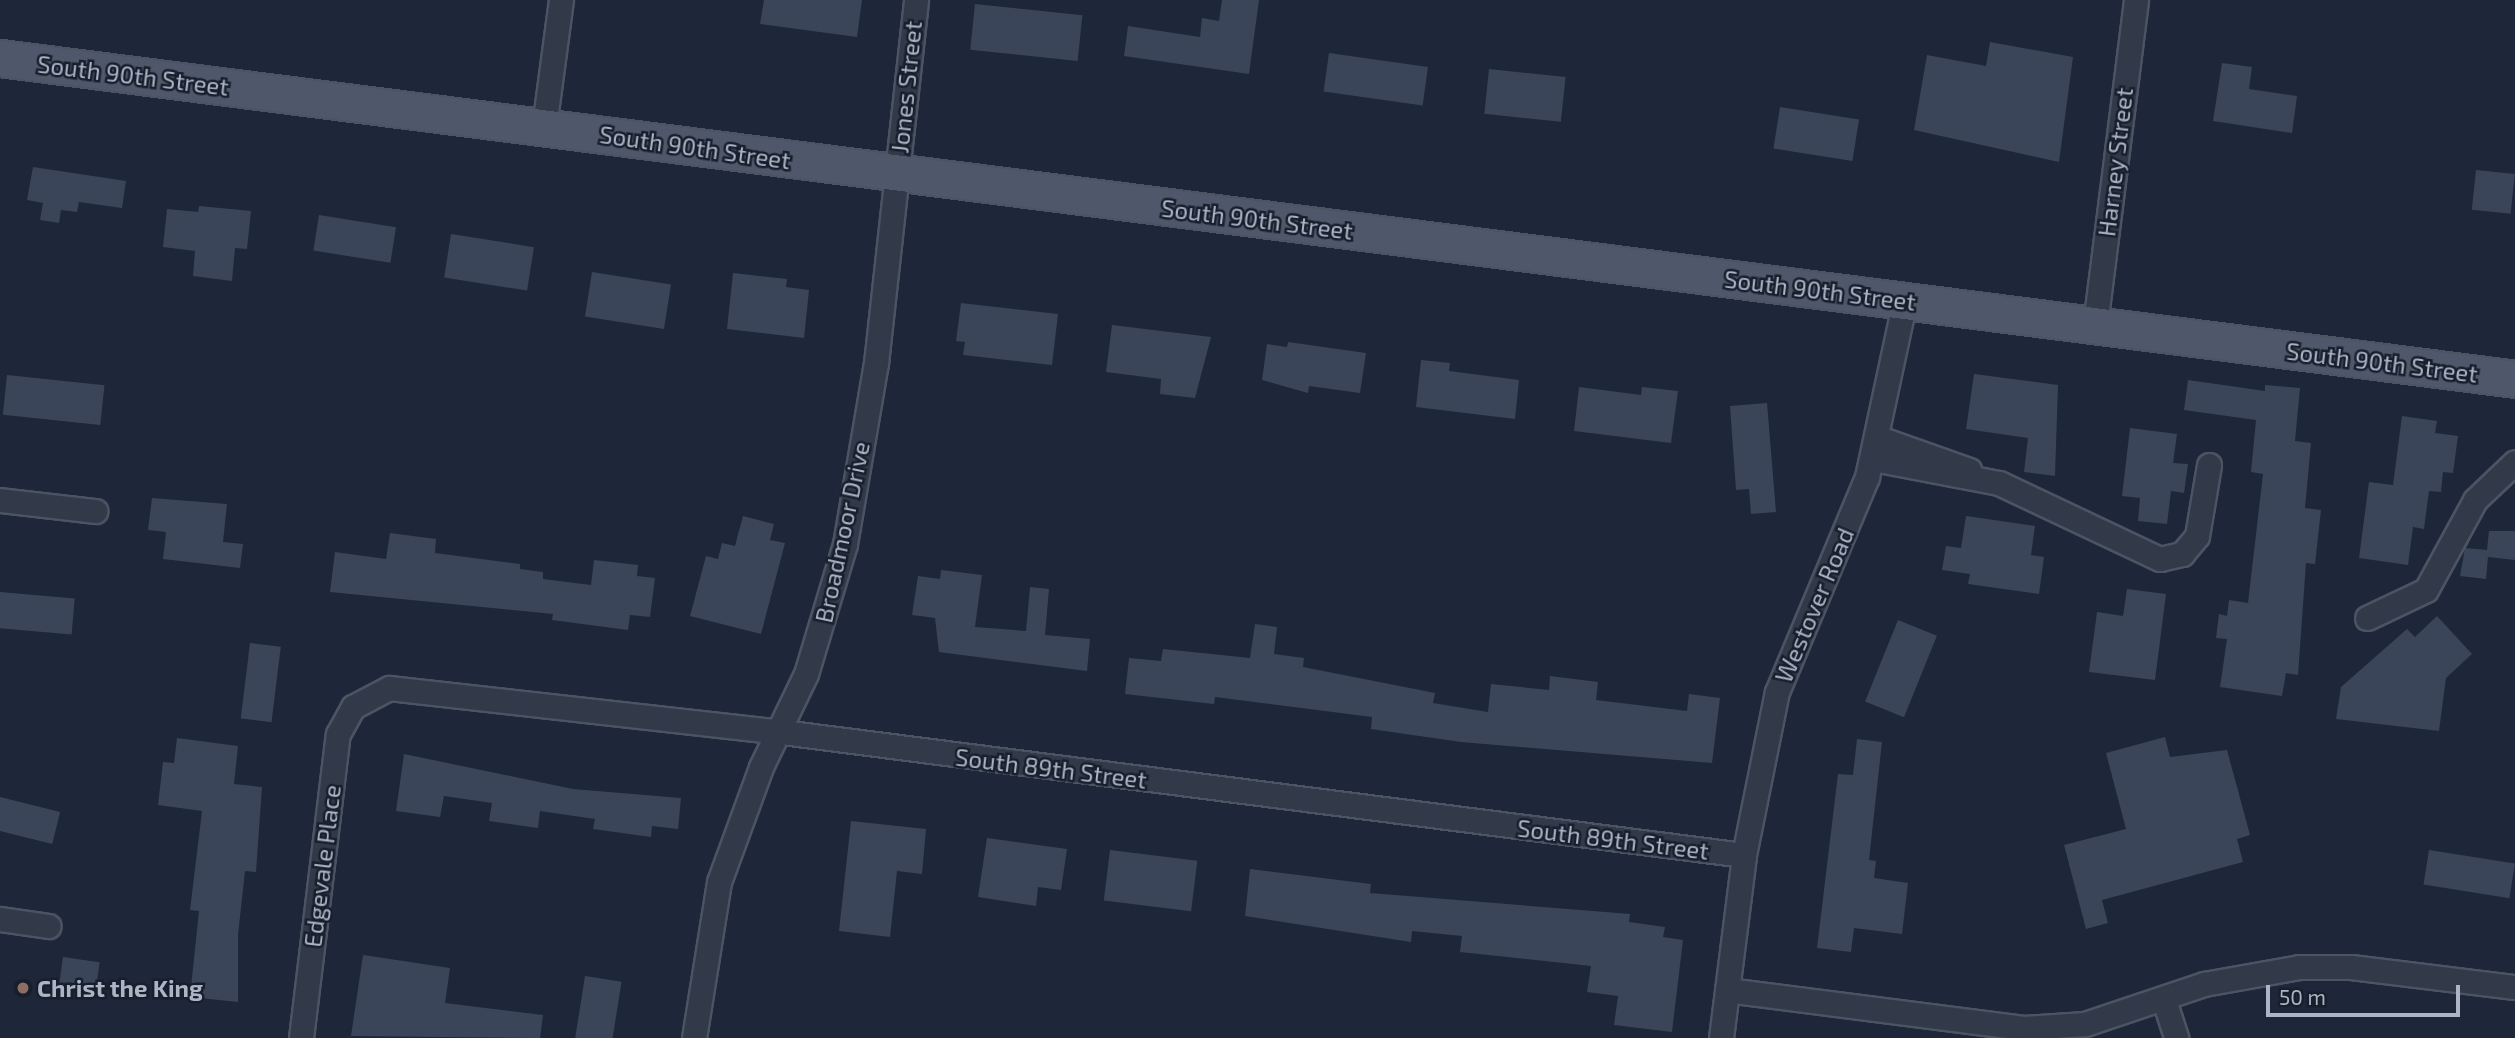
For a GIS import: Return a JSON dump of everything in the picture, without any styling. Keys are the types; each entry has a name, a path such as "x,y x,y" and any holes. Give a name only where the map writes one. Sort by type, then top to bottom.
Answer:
{"main road":[{"name":"South 90th Street","path":"0,58 2515,379"}],"street":[{"path":"544,127 561,0"},
{"name":"Jones Street","path":"897,174 916,0"},
{"name":"Harney Street","path":"2095,325 2136,0"},
{"name":"Broadmoor Drive","path":"694,1038 719,882 761,767 782,732 831,601 845,544 876,363 897,174"},
{"name":"Westover Road","path":"1721,1038 1744,855 1777,692 1876,449 1905,300"},
{"path":"1876,449 1980,477 2149,557 2172,558 2197,536 2209,465"},
{"path":"2367,618 2426,590 2475,500 2515,461"},
{"path":"0,500 95,512"},
{"name":"South 89th Street","path":"360,701 408,688 782,732 1744,855"},
{"name":"Edgevale Place","path":"301,1038 338,734 360,701"},
{"path":"0,919 48,926"},
{"path":"1727,990 2024,1028 2085,1024 2164,1000 2204,984 2298,967 2351,967 2515,987"},
{"path":"2164,1000 2176,1038"}],"building":[{"path":"764,0 862,0 857,37 760,24"},
{"path":"1222,0 1259,0 1249,74 1124,56 1128,26 1200,37 1202,18 1219,21"},
{"path":"975,4 1082,15 1078,61 970,50"},
{"path":"1990,42 2073,57 2059,162 1914,130 1927,55 1986,66"},
{"path":"1329,53 1428,67 1423,106 1324,92"},
{"path":"2222,63 2252,67 2249,89 2297,96 2292,133 2213,121"},
{"path":"1489,69 1566,77 1561,122 1484,114"},
{"path":"1780,107 1859,120 1852,161 1773,148"},
{"path":"33,167 126,181 122,208 79,202 77,212 61,210 59,223 40,220 43,203 27,200"},
{"path":"2476,170 2515,174 2511,214 2472,210"},
{"path":"199,206 251,211 247,249 235,248 232,281 193,276 195,251 163,247 167,209 198,212"},
{"path":"319,215 396,227 390,263 313,251"},
{"path":"451,234 534,247 527,291 444,277"},
{"path":"592,272 671,285 664,329 585,316"},
{"path":"733,273 787,279 786,287 809,290 804,338 727,329"},
{"path":"961,303 1058,314 1052,365 963,355 965,342 956,341"},
{"path":"1112,325 1211,337 1195,398 1160,394 1161,379 1106,372"},
{"path":"1288,342 1366,353 1360,393 1309,386 1308,393 1262,380 1267,344 1287,347"},
{"path":"1421,360 1450,363 1449,371 1519,380 1515,419 1416,407"},
{"path":"1974,374 2058,385 2055,476 2024,472 2028,438 1966,429"},
{"path":"7,375 104,385 100,425 3,415"},
{"path":"2188,380 2265,391 2265,385 2300,388 2295,441 2311,443 2305,508 2321,510 2315,564 2306,563 2298,675 2286,673 2282,696 2220,687 2227,639 2216,638 2219,614 2227,616 2229,600 2248,603 2263,474 2251,472 2256,420 2184,410"},
{"path":"1579,387 1641,395 1642,387 1678,391 1671,443 1574,431"},
{"path":"1767,403 1776,512 1751,514 1749,489 1736,490 1730,406"},
{"path":"2402,416 2437,421 2435,433 2458,436 2453,473 2443,472 2441,492 2429,491 2424,529 2413,527 2408,565 2359,558 2369,482 2393,485"},
{"path":"2130,428 2177,434 2173,463 2188,464 2184,493 2171,491 2167,524 2138,521 2140,498 2122,496"},
{"path":"152,498 227,504 223,542 243,544 240,568 163,559 166,532 148,530"},
{"path":"743,516 774,524 770,540 785,543 761,634 690,616 706,556 718,559 722,543 735,546"},
{"path":"1966,516 2035,526 2031,555 2044,557 2039,594 1968,584 1970,574 1942,570 1946,546 1961,548"},
{"path":"2489,531 2515,531 2515,560 2488,557 2486,579 2460,576 2465,548 2487,550"},
{"path":"390,533 436,539 435,553 520,564 520,569 543,572 543,579 591,585 594,560 638,565 637,576 655,578 650,617 630,615 628,630 552,620 553,614 330,592 335,552 386,559"},
{"path":"941,570 982,575 975,627 1026,631 1030,587 1049,589 1045,635 1090,639 1087,671 939,652 935,618 912,615 918,576 940,579"},
{"path":"2127,589 2166,594 2155,680 2089,672 2097,612 2123,616"},
{"path":"0,592 75,599 72,634 0,628"},
{"path":"2437,616 2472,654 2446,678 2439,731 2336,719 2341,687 2407,629 2415,637"},
{"path":"1898,620 1937,636 1904,717 1865,702"},
{"path":"1255,624 1277,627 1274,654 1304,658 1303,667 1435,693 1433,703 1488,712 1491,684 1549,690 1550,676 1598,682 1596,700 1687,711 1689,694 1720,698 1712,763 1461,742 1371,729 1372,717 1215,697 1214,704 1125,694 1129,658 1161,661 1163,649 1250,658"},
{"path":"250,643 281,647 272,722 241,718"},
{"path":"2165,737 2170,757 2227,750 2250,835 2237,839 2243,862 2102,900 2108,923 2086,929 2064,845 2126,829 2106,753"},
{"path":"177,738 238,746 234,784 262,787 256,872 245,871 238,935 238,1002 190,997 199,911 190,910 202,811 158,805 163,762 174,763"},
{"path":"1857,739 1882,742 1869,860 1876,861 1874,878 1908,883 1902,934 1854,928 1851,952 1817,948 1838,774 1853,775"},
{"path":"404,754 573,789 681,798 678,829 652,826 651,837 593,829 595,819 540,811 538,828 489,821 492,803 444,796 440,817 396,811"},
{"path":"0,797 60,812 52,844 0,831"},
{"path":"851,821 926,829 922,874 897,871 890,937 839,931"},
{"path":"987,838 1067,849 1061,890 1038,887 1036,906 978,897"},
{"path":"1110,850 1197,861 1191,911 1104,901"},
{"path":"2429,850 2515,864 2509,898 2424,885"},
{"path":"1250,869 1371,884 1370,893 1630,914 1629,922 1665,927 1663,937 1683,940 1672,1032 1614,1025 1618,996 1587,992 1591,966 1460,952 1462,936 1412,931 1411,942 1245,916"},
{"path":"363,955 450,968 445,1003 543,1015 540,1038 351,1036"},
{"path":"63,957 100,962 96,991 59,986"},
{"path":"585,976 622,982 613,1038 575,1038"}],"place":[{"name":"Christ the King","path":"23,988"}]}
